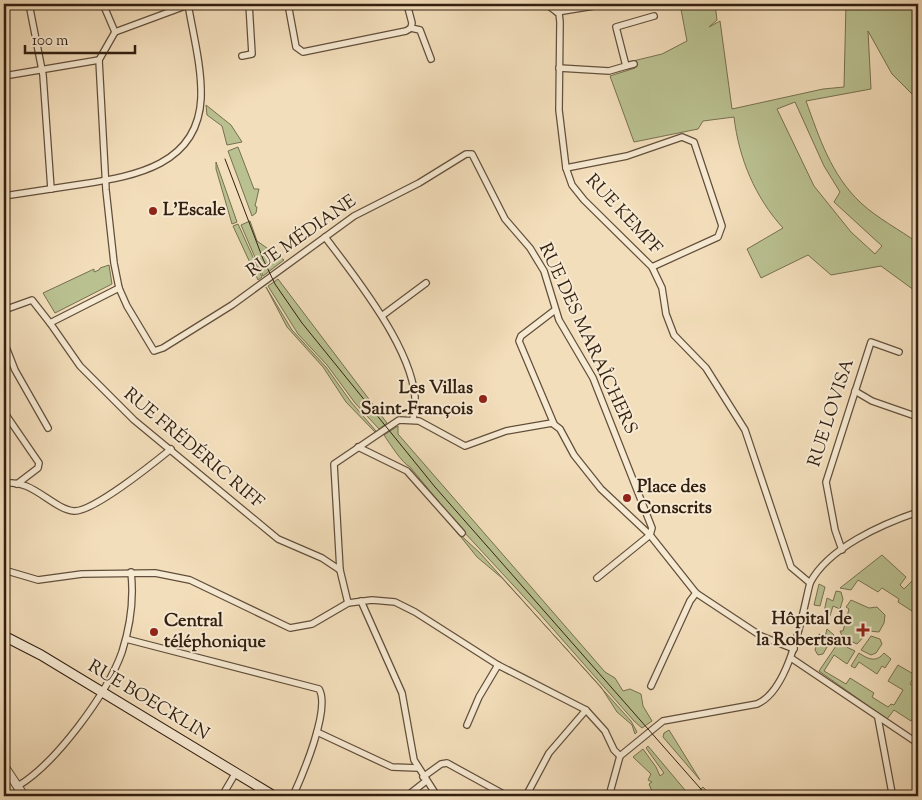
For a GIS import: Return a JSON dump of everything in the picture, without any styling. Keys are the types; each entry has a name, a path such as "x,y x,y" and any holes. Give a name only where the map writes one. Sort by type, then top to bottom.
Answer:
{"main road":[{"name":"RUE BOECKLIN","path":"4,636 274,796"}],"street":[{"path":"29,4 42,70 51,189"},
{"path":"103,4 115,32"},
{"path":"4,196 106,180 137,174 158,165 182,146 193,128 199,108 200,90 188,4 115,32 100,60 106,180 119,288 50,323"},
{"path":"242,56 252,54 249,4"},
{"path":"288,4 296,47 303,52 406,31 411,28 420,30 431,59"},
{"path":"407,4 412,22 411,28"},
{"path":"546,4 557,12 606,4"},
{"name":"RUE KEMPF","path":"558,4 557,12 560,22 559,110 566,168 572,185 584,200 652,268 662,288 666,314 674,335 706,368 745,430 790,567 810,583"},
{"path":"626,66 616,27 654,16"},
{"path":"4,76 100,60"},
{"path":"559,68 609,71 634,64"},
{"path":"566,168 627,156 682,137 694,142 722,226 718,236 652,268"},
{"name":"RUE DES MARAÎCHERS","path":"470,153 479,166 505,218 530,248 541,266 549,284 555,310 593,378 652,528 650,535 696,593 761,636 794,649"},
{"name":"RUE MÉDIANE","path":"119,288 131,316 137,321 154,351 163,348 232,305 354,216 383,203 470,153"},
{"path":"325,237 382,315 411,376 416,412 413,419"},
{"path":"382,315 426,283"},
{"name":"RUE FRÉDÉRIC RIFF","path":"4,310 32,300 80,366 111,399 278,539 322,558 340,570"},
{"path":"555,310 521,336 519,341 554,424 560,430 574,455 601,489 650,535 597,578"},
{"path":"4,342 15,370 48,428"},
{"name":"RUE LOVISA","path":"842,550 835,530 826,482 871,342 899,352"},
{"path":"855,391 872,401 918,417"},
{"path":"4,412 39,463 38,468 17,484"},
{"path":"348,602 340,570 334,464 399,420 413,419 465,446 506,431 548,423 554,424"},
{"path":"358,447 408,471 462,533"},
{"path":"4,484 17,484 66,508 79,510 118,489 171,449"},
{"path":"609,796 620,756 663,722 762,702 774,688 791,658 810,583 820,568 842,550 884,524 918,512"},
{"path":"4,570 38,580 82,574 131,572 155,573 190,580 290,628 312,624 348,602 390,600 406,606 498,665 586,710 599,724 614,750 620,756"},
{"path":"18,786 66,745 101,692 117,663 126,639 130,615 131,572"},
{"path":"650,686 690,601 696,593"},
{"path":"361,601 402,693 412,752 418,768 437,796"},
{"path":"126,639 319,689 322,696 317,732 310,756 293,796"},
{"path":"791,658 913,740"},
{"path":"467,725 479,697 498,665"},
{"path":"526,796 549,753 586,710"},
{"path":"878,718 894,795"},
{"path":"317,732 392,767 418,768"},
{"path":"407,796 441,764 447,763 507,796"},
{"path":"4,766 24,796"},
{"path":"222,796 235,774"}],"green space":[{"path":"680,4 715,4 717,20 709,27 720,21 732,109 823,89 844,87 846,4 918,4 918,100 892,74 868,31 871,89 806,101 827,155 851,192 874,214 918,243 918,293 881,266 831,275 808,255 761,278 747,249 783,228 764,203 750,177 736,133 734,117 703,121 698,129 634,142 610,76 635,68 633,61 662,54 687,41","holes":["795,102 824,166 840,192 834,202 882,246 875,254 851,232 814,186 777,109"]},
{"path":"206,105 231,125 242,142 227,145 222,126 207,115"},
{"path":"238,147 254,189 259,189 255,206 257,207 256,213 252,216 228,151"},
{"path":"216,162 237,222 232,224 216,169"},
{"path":"250,221 257,241 284,260 263,276 241,225"},
{"path":"238,224 262,277 258,280 233,226"},
{"path":"109,265 112,284 55,313 43,293 94,269 94,272"},
{"path":"278,279 387,423 379,429 355,403 327,365 298,334 268,286"},
{"path":"266,287 292,330 326,367 375,432 346,402 323,367 287,327"},
{"path":"398,426 398,434 605,672 615,678 623,691 630,689 641,694 643,706 652,721 642,728 634,721 538,612 464,532 400,457 384,435"},
{"path":"456,531 480,553 547,628 502,578 477,557"},
{"path":"882,555 906,577 900,585 904,589 914,579 918,582 918,615 898,602 899,599 882,588 878,592 858,580 851,590 840,588"},
{"path":"819,584 825,587 820,606 814,605"},
{"path":"836,591 841,592 843,599 840,609 833,606 830,616 824,612 827,598 833,601"},
{"path":"851,600 869,608 877,607 885,615 884,623 879,632 869,631 857,644 843,638 840,631 843,631 849,609 846,607"},
{"path":"918,615 918,631 912,626"},
{"path":"547,628 601,687 602,689"},
{"path":"827,629 834,635 823,654 818,655 815,650 819,634 825,637"},
{"path":"871,636 880,639 882,644 876,653 871,655 861,650"},
{"path":"838,643 855,651 847,664 834,655 824,671 846,684 850,678 874,693 872,697 888,707 891,704 894,705 903,690 888,681 898,665 915,675 910,684 918,689 918,710 911,721 894,710 887,719 819,671"},
{"path":"859,653 875,659 884,653 891,659 885,668 882,666 877,674 859,662 855,668 851,666"},
{"path":"602,689 631,721 637,732 635,734 632,725 617,712"},
{"path":"669,730 700,780 663,737 664,733"},
{"path":"648,746 690,796 654,796 649,784 652,782 648,780 651,774 633,757 643,749 660,776 664,773 646,748"},
{"path":"703,787 712,796 693,796"}],"tram line":[{"path":"225,159 263,259 275,284 302,323 435,487 707,796"}],"place":[{"name":"L’Escale","path":"153,211"},
{"name":"Les Villas Saint-François","path":"483,399"},
{"name":"Place des Conscrits","path":"627,498"},
{"name":"Hôpital de la Robertsau","path":"863,630"},
{"name":"Central téléphonique","path":"154,632"}]}
